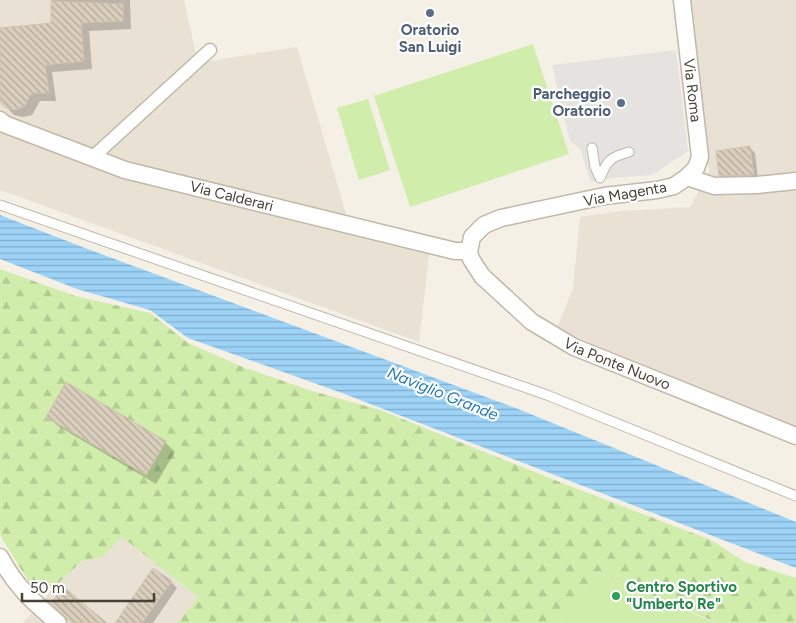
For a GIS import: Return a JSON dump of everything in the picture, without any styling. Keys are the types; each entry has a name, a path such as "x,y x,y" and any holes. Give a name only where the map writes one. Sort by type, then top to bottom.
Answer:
{"street":[{"name":"Via Roma","path":"682,0 700,157 696,168 688,177"},
{"path":"93,157 210,50"},
{"name":"Via Calderari","path":"0,120 4,124 125,170 455,252 469,251"},
{"name":"Via Magenta","path":"469,251 472,237 484,226 501,218 604,196 657,190 674,186 688,177 714,186 756,185 796,181"},
{"name":"Via Ponte Nuovo","path":"469,251 471,260 482,276 532,322 552,336 574,347 796,436"},
{"path":"0,556 8,573 21,590 58,623"}],"lane":[{"path":"592,148 595,167 600,178 604,196"},
{"path":"600,178 608,161 614,156 629,152"},
{"path":"0,205 546,395 796,496"}],"shaded area":[{"path":"0,0 184,0 198,63 297,47 352,234 430,247 419,342 0,190"},
{"path":"689,0 796,0 796,429 644,368 557,328 573,288 580,217 621,211 690,207 709,172"},
{"name":"Parcheggio Oratorio","path":"676,50 688,151 652,175 610,178 591,182 580,149 570,141 552,65"},
{"path":"122,537 198,597 178,623 23,623 53,588 82,561 102,557"}],"green space":[{"path":"533,44 569,154 410,207 374,96"},
{"path":"368,99 390,170 359,180 337,108"},
{"path":"0,269 75,296 150,313 188,343 243,367 309,390 380,410 711,540 745,562 796,578 796,623 718,623 597,572 559,623 178,623 198,597 122,537 102,557 82,561 53,588 29,582 1,537 0,527"},
{"name":"Centro Sportivo \"Umberto Re\"","path":"597,572 706,619 718,623 559,623"}],"water":[{"name":"Naviglio Grande","path":"0,215 518,409 796,522 796,568 342,393 188,338 150,310 77,289 0,259"}],"building":[{"path":"51,1 123,4 123,21 81,23 84,61 45,65 49,93 32,93 24,107 14,110 5,107 0,102 0,28 51,23"},
{"path":"750,146 754,175 719,176 716,151"},
{"path":"66,382 166,441 146,475 46,417"},
{"path":"153,568 172,581 142,623 115,623"},
{"path":"64,587 107,623 72,623 67,619 51,603"}],"place":[{"name":"Oratorio San Luigi","path":"430,13"},
{"name":"Parcheggio Oratorio","path":"621,103"},
{"name":"Centro Sportivo \"Umberto Re\"","path":"616,596"}]}
